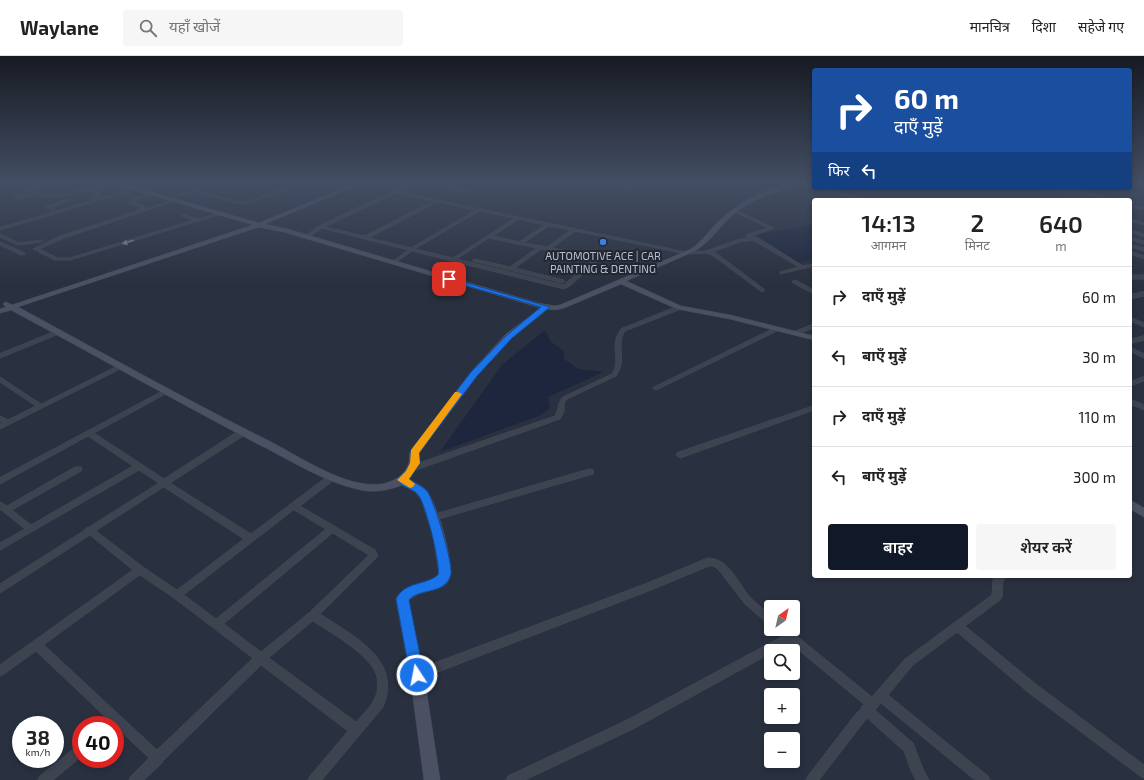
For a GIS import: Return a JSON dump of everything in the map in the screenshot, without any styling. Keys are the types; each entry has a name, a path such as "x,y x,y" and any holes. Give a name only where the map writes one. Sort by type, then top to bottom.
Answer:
{"street":[{"path":"0,228 31,217"},
{"path":"0,228 39,217"},
{"path":"0,235 18,244 31,244 117,217"},
{"path":"119,217 62,237 35,249 57,259 70,259 210,217"},
{"path":"189,217 199,220"},
{"path":"230,217 252,222 259,222 268,221 278,217"},
{"path":"241,217 546,307 562,307 686,253 702,244 727,217"},
{"path":"4,307 271,217"},
{"path":"307,236 321,227 343,217"},
{"path":"365,238 407,217"},
{"path":"395,262 412,249 467,217"},
{"path":"512,217 686,253 706,252 739,241 754,238"},
{"path":"748,217 772,228 748,236 754,238 803,268"},
{"path":"453,260 518,218"},
{"path":"268,221 274,227"},
{"path":"1132,221 1142,224"},
{"path":"4,307 252,222"},
{"path":"520,243 549,224"},
{"path":"1132,225 1142,224"},
{"path":"321,227 564,287 596,261 591,258 489,237"},
{"path":"548,249 574,230"},
{"path":"1132,232 1144,236"},
{"path":"1132,239 1144,244"},
{"path":"0,242 23,254"},
{"path":"1132,246 1144,250"},
{"path":"507,273 541,247"},
{"path":"706,252 714,254 762,290"},
{"path":"1132,253 1144,258"},
{"path":"467,258 562,281"},
{"path":"782,273 812,266"},
{"path":"1132,278 1144,277"},
{"path":"1132,278 1144,284"},
{"path":"620,281 679,308 730,317 812,337"},
{"path":"795,282 812,291"},
{"path":"1132,297 1144,294"},
{"path":"4,307 59,332 243,432 332,477 363,487 383,487 402,480 413,468 415,463 414,453 474,374 509,336 546,307"},
{"path":"413,468 558,417 562,411 561,403 565,398 614,375 618,370 620,364 617,340 618,335 623,330 679,308"},
{"path":"1132,320 1144,325"},
{"path":"796,333 812,327"},
{"path":"656,388 777,329"},
{"path":"0,356 59,332"},
{"path":"1132,341 1144,338"},
{"path":"1132,350 1144,356"},
{"path":"0,427 122,366"},
{"path":"1132,383 1144,378"},
{"path":"0,379 3,385 41,407"},
{"path":"0,480 167,391"},
{"path":"1132,402 1144,408"},
{"path":"680,455 812,409"},
{"path":"0,418 7,423"},
{"path":"0,589 243,432"},
{"path":"88,433 251,539"},
{"path":"0,547 139,466"},
{"path":"31,528 3,508 78,469"},
{"path":"432,518 590,472"},
{"path":"177,595 332,477"},
{"path":"402,480 424,494 445,563 445,574 443,579 437,583 409,591 402,599 417,675 432,780"},
{"path":"1132,505 1144,513"},
{"path":"135,780 260,659 313,615 374,556 372,552 294,506"},
{"path":"216,625 332,529"},
{"path":"90,530 140,570 177,595 260,659 357,730"},
{"path":"417,675 648,587 708,562 714,562 721,566 748,601 764,615"},
{"path":"0,671 140,570"},
{"path":"812,780 873,703 909,662 997,597 997,578"},
{"path":"313,615 366,652 381,670 382,694 379,703 314,780"},
{"path":"957,626 1033,689 1144,772"},
{"path":"512,780 631,724 791,637 873,703 984,780"},
{"path":"36,645 108,716"},
{"path":"873,703 909,747 918,774 923,780"},
{"path":"124,731 158,759"},
{"path":"44,780 72,757"}],"water":[{"path":"812,224 812,260 799,263 757,235"},
{"path":"545,330 551,342 564,351 564,359 578,369 603,372 548,397 550,408 541,415 440,452 502,365"}],"slow traffic":[{"path":"410,484 402,480 410,473 415,463 414,453 458,394"}],"place":[{"name":"AUTOMOTIVE ACE | CAR PAINTING & DENTING","path":"603,242"}],"route":[{"path":"417,675 402,599 409,591 437,583 443,579 445,574 445,563 424,494 402,480 410,473 415,463 414,453 474,374 509,336 546,307 449,279"}]}
